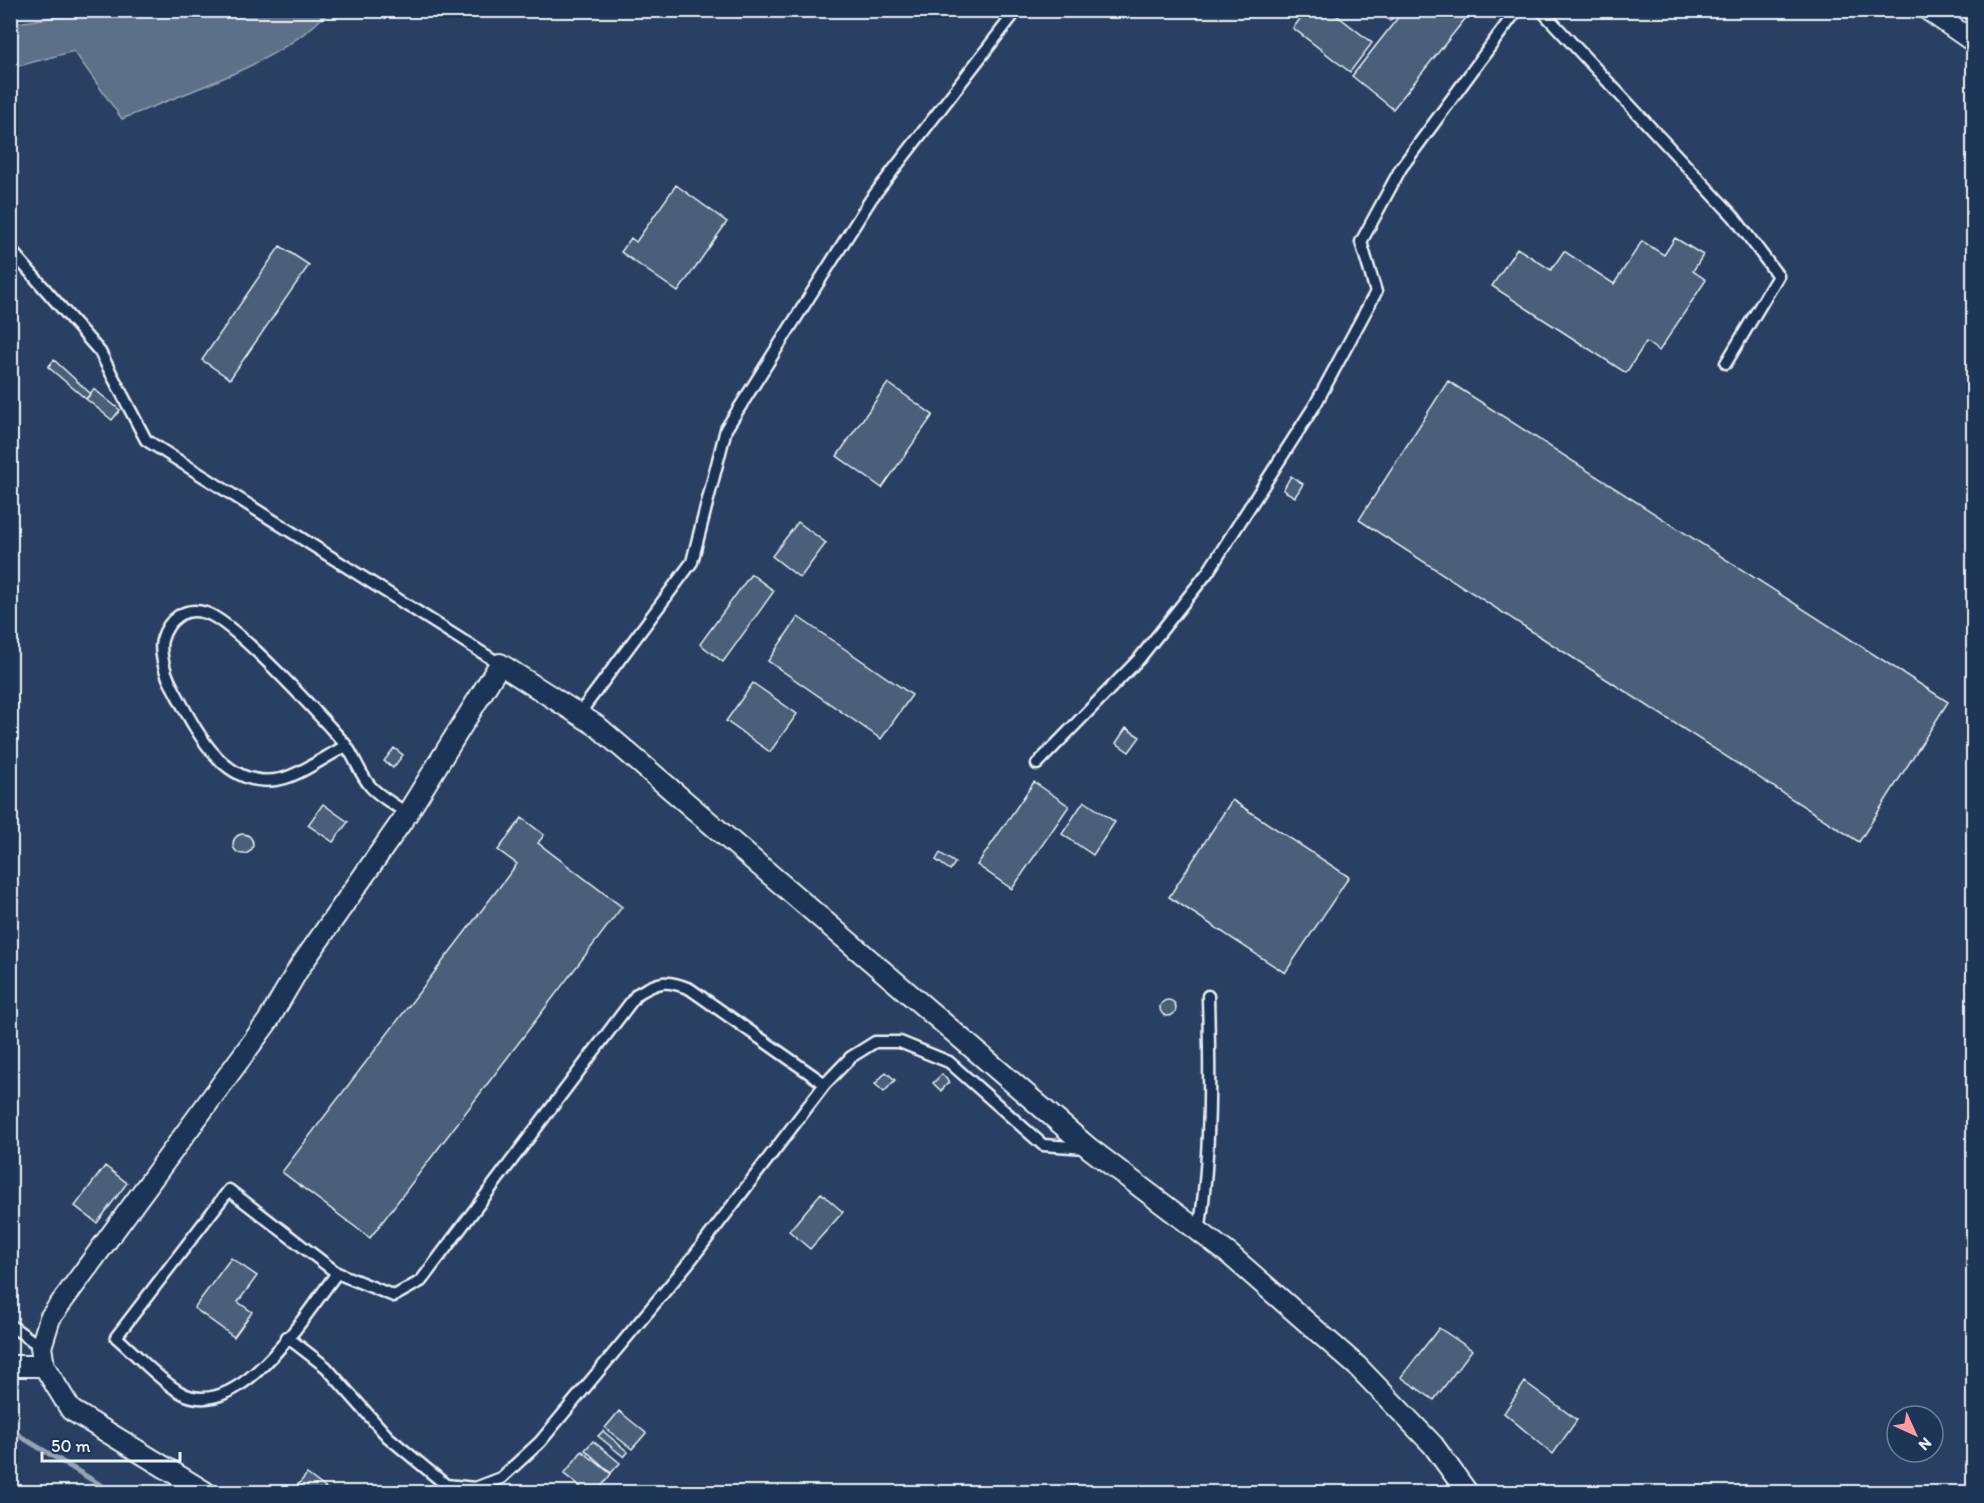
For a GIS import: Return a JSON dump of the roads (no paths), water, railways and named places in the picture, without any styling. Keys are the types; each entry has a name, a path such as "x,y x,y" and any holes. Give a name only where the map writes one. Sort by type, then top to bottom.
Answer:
{"street":[{"path":"1928,10 1974,42"},
{"path":"205,1492 71,1410 42,1356 50,1318 268,1021 299,968 407,814 501,664 597,726 1089,1148 1229,1254 1357,1366 1433,1445 1467,1492"},
{"path":"10,1366 42,1356"}],"lane":[{"path":"579,714 692,562 726,429 872,199 1017,10"},
{"path":"1037,764 1139,659 1208,572 1315,405 1376,292 1361,242 1401,168 1517,10"},
{"path":"1541,10 1734,217 1778,276 1726,363"},
{"path":"10,249 100,352 146,440 501,664"},
{"path":"346,746 283,779 255,781 229,769 203,742 167,677 161,644 166,628 178,615 191,610 208,613 244,641 346,746 371,787 407,814"},
{"path":"337,1273 270,1359 245,1383 206,1399 179,1392 116,1337 229,1190 337,1273 394,1296 421,1281 637,994 654,984 671,981 690,989 825,1084"},
{"path":"1199,1233 1207,1180 1210,1070 1208,996"},
{"path":"286,1337 326,1367 387,1437 446,1485 475,1488 501,1478 540,1443 645,1315 825,1084 851,1057 875,1042 900,1042 949,1062 1043,1145 1089,1148"},
{"path":"10,1325 42,1356"}],"waterway":[{"path":"10,1430 112,1492"}]}
